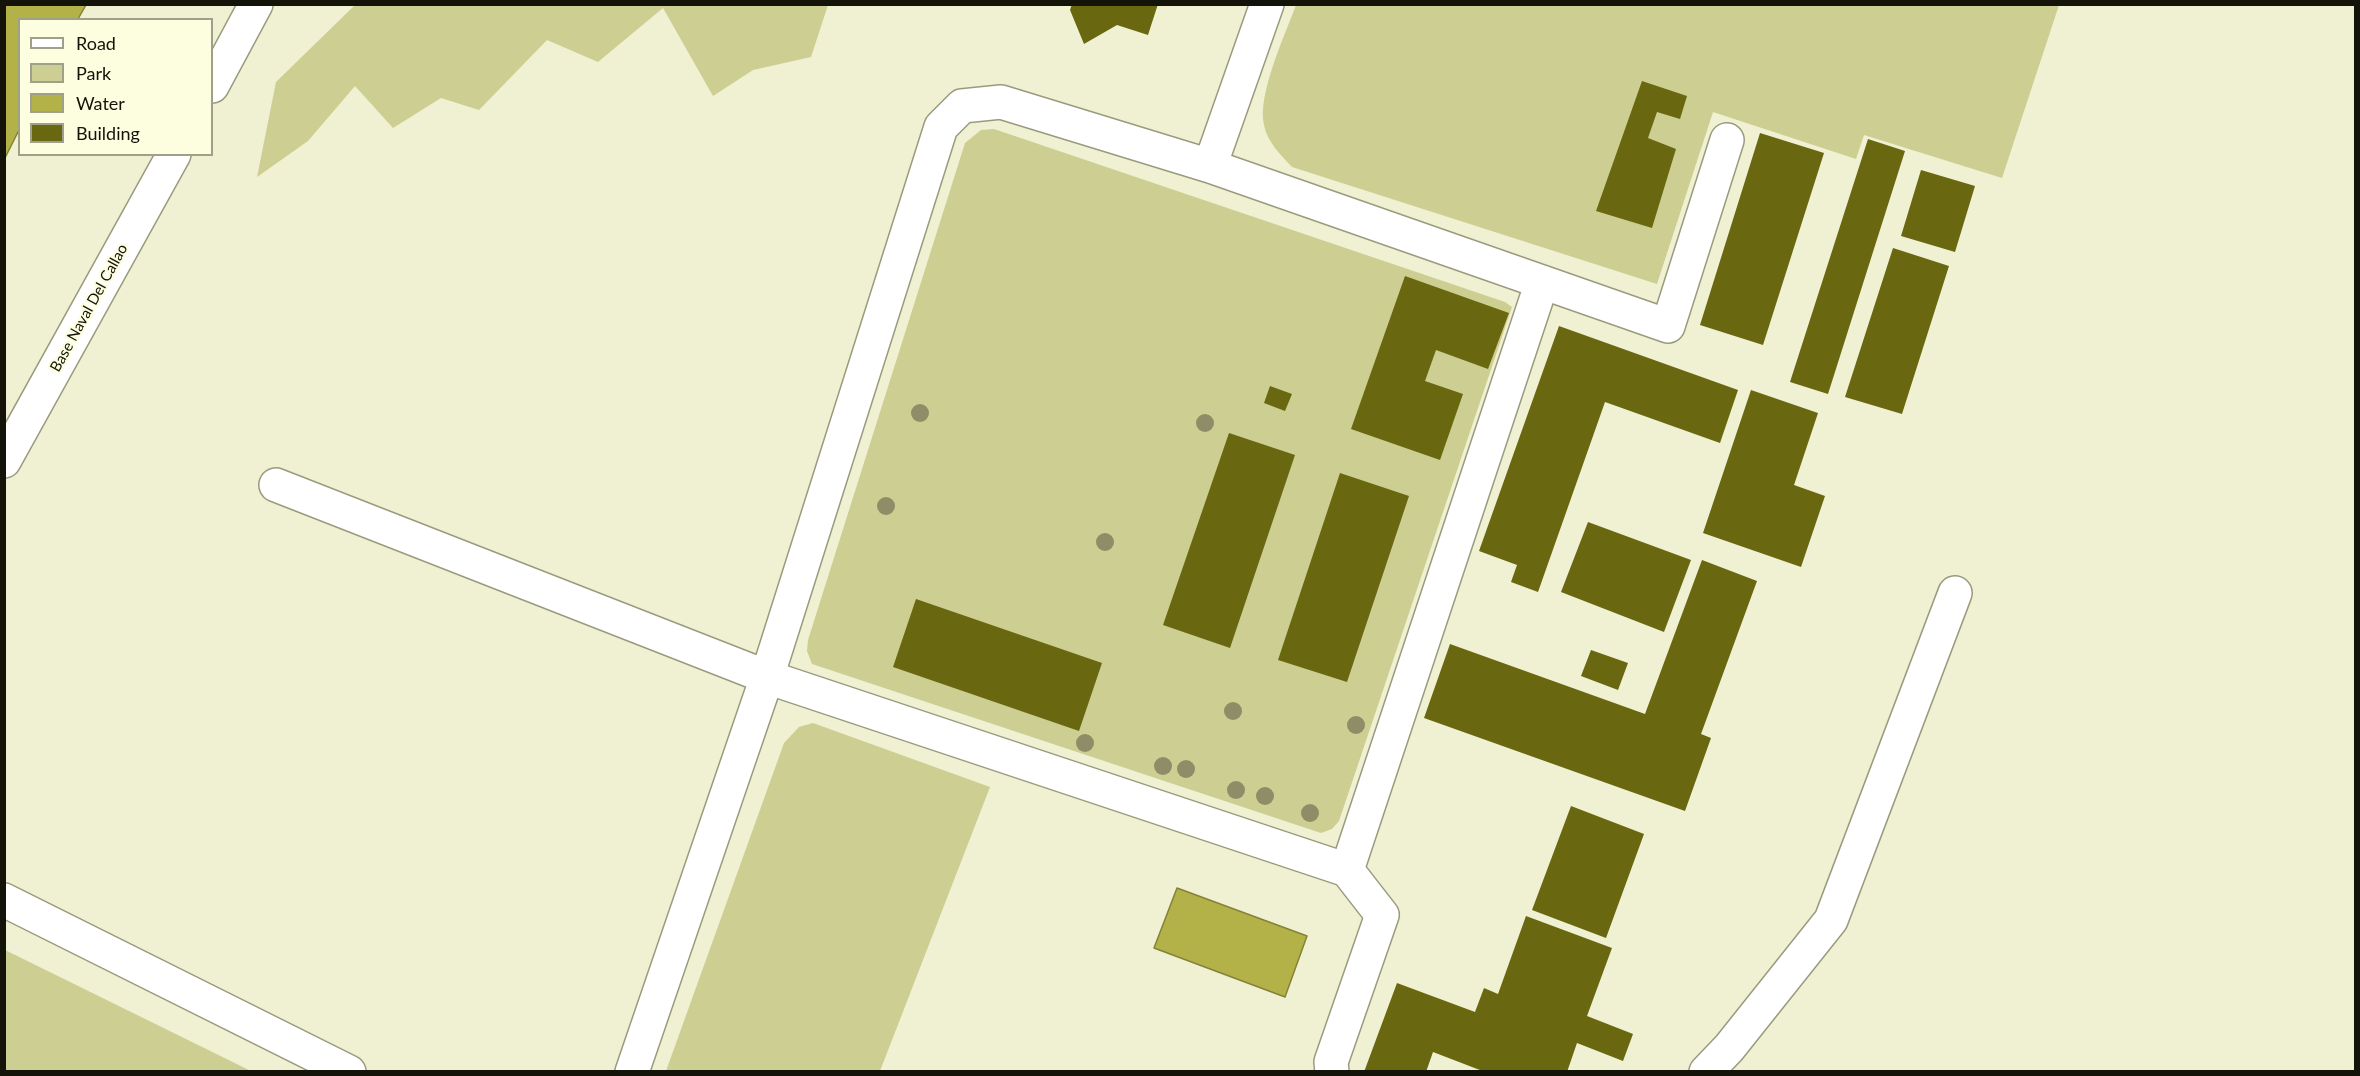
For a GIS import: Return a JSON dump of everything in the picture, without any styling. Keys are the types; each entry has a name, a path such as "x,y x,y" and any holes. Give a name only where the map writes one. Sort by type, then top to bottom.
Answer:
{"lane":[{"path":"213,84 256,4"},
{"path":"1210,166 1267,4"},
{"path":"632,1071 766,677 941,127 962,106 1001,102 1210,166 1668,326 1727,140"},
{"name":"Base Naval Del Callao","path":"4,461 173,156"},
{"path":"1347,870 1542,282"},
{"path":"276,485 766,677 1347,870 1382,915 1331,1062 1332,1071"},
{"path":"1706,1071 1729,1048 1831,920 1955,593"},
{"path":"4,900 349,1071"}],"green space":[{"path":"355,5 828,5 811,57 753,70 713,96 663,8 598,62 547,40 479,110 441,98 393,128 355,86 308,141 257,177 276,82"},
{"path":"1296,5 2059,5 2002,178 1864,135 1856,159 1713,112 1657,284 1292,167 1268,137 1263,112 1264,98 1273,65"},
{"path":"994,129 1505,302 1512,307 1339,821 1332,829 1321,833 812,664 807,651 808,640 965,143 981,130"},
{"path":"813,723 990,787 880,1071 666,1071 784,743 799,727"},
{"path":"5,950 251,1071 5,1071"}],"water":[{"path":"5,4 86,5 79,18 18,18 18,132 5,158"},
{"path":"1177,888 1307,936 1285,997 1154,948"}],"building":[{"path":"1072,4 1158,4 1148,35 1117,25 1084,44 1070,10"},
{"path":"1642,81 1687,96 1680,119 1657,112 1648,138 1676,149 1652,228 1596,211"},
{"path":"1760,133 1824,153 1763,345 1700,325"},
{"path":"1868,139 1905,151 1828,394 1790,382"},
{"path":"1921,170 1975,186 1955,252 1901,236"},
{"path":"1893,248 1949,266 1902,414 1845,397"},
{"path":"1405,276 1509,313 1488,369 1436,350 1425,381 1463,394 1440,460 1351,429"},
{"path":"1559,326 1738,390 1720,443 1605,402 1538,592 1511,582 1517,565 1479,551"},
{"path":"1270,386 1292,394 1285,411 1264,403"},
{"path":"1751,390 1818,413 1794,485 1825,496 1801,567 1703,533"},
{"path":"1229,433 1295,455 1230,648 1163,625"},
{"path":"1340,473 1409,496 1347,682 1278,660"},
{"path":"1588,522 1691,560 1664,632 1561,592"},
{"path":"1702,560 1757,581 1701,734 1711,738 1685,811 1424,718 1450,644 1645,714"},
{"path":"916,599 1102,663 1079,731 893,667"},
{"path":"1591,650 1628,663 1618,690 1581,676"},
{"path":"1571,806 1644,834 1606,938 1532,910"},
{"path":"1526,916 1612,948 1587,1016 1633,1034 1623,1061 1577,1043 1567,1072 1485,1072 1433,1052 1426,1072 1364,1072 1397,983 1475,1012 1484,988 1498,994"}]}
